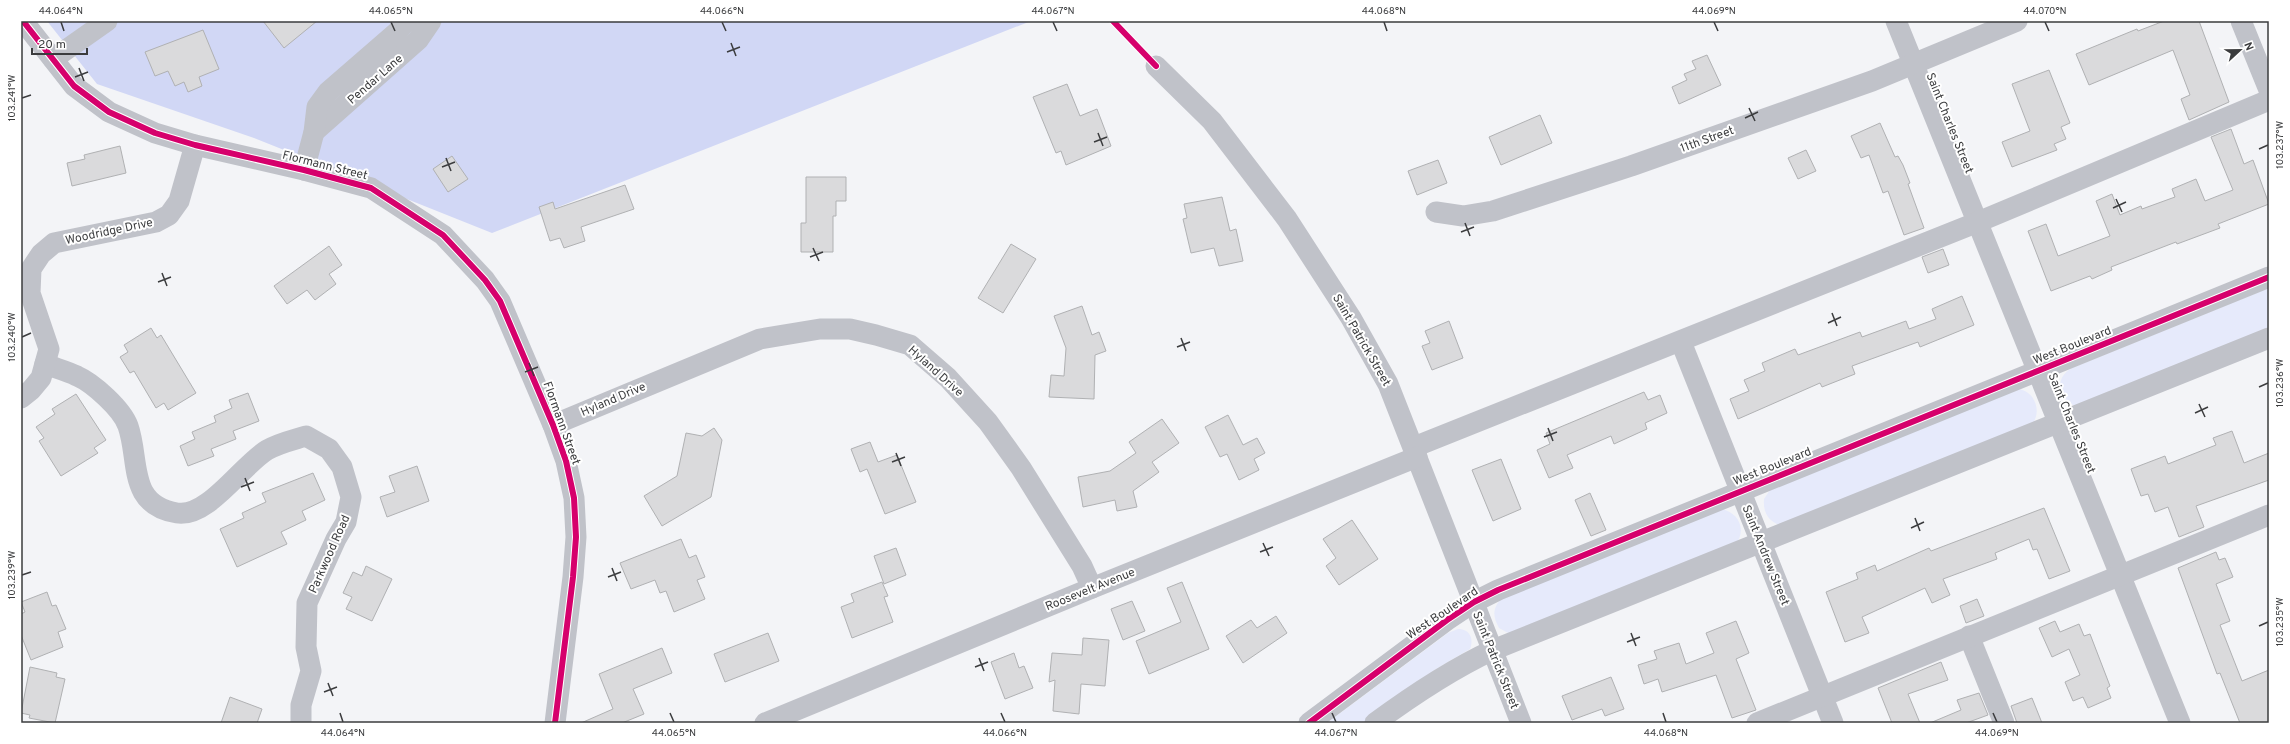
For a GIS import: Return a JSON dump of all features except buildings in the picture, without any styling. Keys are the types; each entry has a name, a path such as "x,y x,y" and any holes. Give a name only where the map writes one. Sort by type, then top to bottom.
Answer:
{"street":[{"name":"Flormann Street","path":"23,21 74,86 109,112 155,133 195,146 304,170 371,188 443,235 467,259 500,301 553,425 566,461 574,498 576,537 555,723"},
{"path":"53,59 107,21"},
{"name":"Pendar Lane","path":"304,170 314,132 317,107 328,92 396,33 407,21"},
{"name":"Pendar Lane","path":"314,132 418,40 430,21"},
{"name":"Saint Charles Street","path":"1896,21 2180,723"},
{"name":"11th Street","path":"1436,212 1463,216 1492,211 1646,161 1872,81 2017,21"},
{"path":"2241,21 2269,90"},
{"name":"Saint Patrick Street","path":"1156,66 1212,121 1287,218 1369,348 1388,384 1521,723"},
{"name":"Roosevelt Avenue","path":"778,721 1415,452 1681,342 1978,222 2269,100"},
{"name":"Woodridge Drive","path":"21,398 31,390 41,378 49,349 30,293 31,269 42,254 54,243 74,237 156,222 169,215 179,201 195,146"},
{"name":"West Boulevard","path":"1309,723 1474,602 1498,590 2269,277"},
{"name":"Hyland Drive","path":"553,425 760,339 820,329 850,329 910,345 948,378 988,422 1021,468 1074,552 1092,588"},
{"path":"1375,723 1426,685 1464,663 1493,650 1761,544 2269,338"},
{"name":"Saint Andrew Street","path":"1681,342 1833,723"},
{"name":"Parkwood Road","path":"45,364 77,376 114,405 128,425 135,470 140,487 150,500 164,510 179,513 197,509 212,499 266,451 283,442 306,436 329,449 342,467 351,497 346,522 336,539 307,603 306,647 311,671 301,705 301,723"},
{"path":"1757,723 1969,636 2268,517"},
{"path":"1969,636 2004,723"}],"shaded area":[{"path":"47,21 1031,21 492,233 254,138 97,84"},
{"path":"2269,288 2269,330 2075,406 2064,398 2061,393 2060,382 2066,372 2072,368"},
{"path":"2017,389 2028,393 2035,402 2037,412 2033,423 1779,525 1771,521 1765,511 1764,499 1770,490"},
{"path":"1721,509 1732,514 1739,522 1741,533 1736,544 1510,634 1499,628 1494,613 1496,606 1501,599"},
{"path":"1458,629 1466,631 1470,635 1472,642 1470,649 1436,669 1363,723 1327,723 1448,633"}],"cycle path":[{"path":"23,21 74,86 109,112 155,133 195,145 304,170 371,188 443,235 485,280 500,301 553,425 566,461 574,498 576,537 573,577 555,723"},
{"path":"1113,21 1156,66"},
{"path":"1309,723 1447,620 1474,602 1498,590 2269,277"}]}
